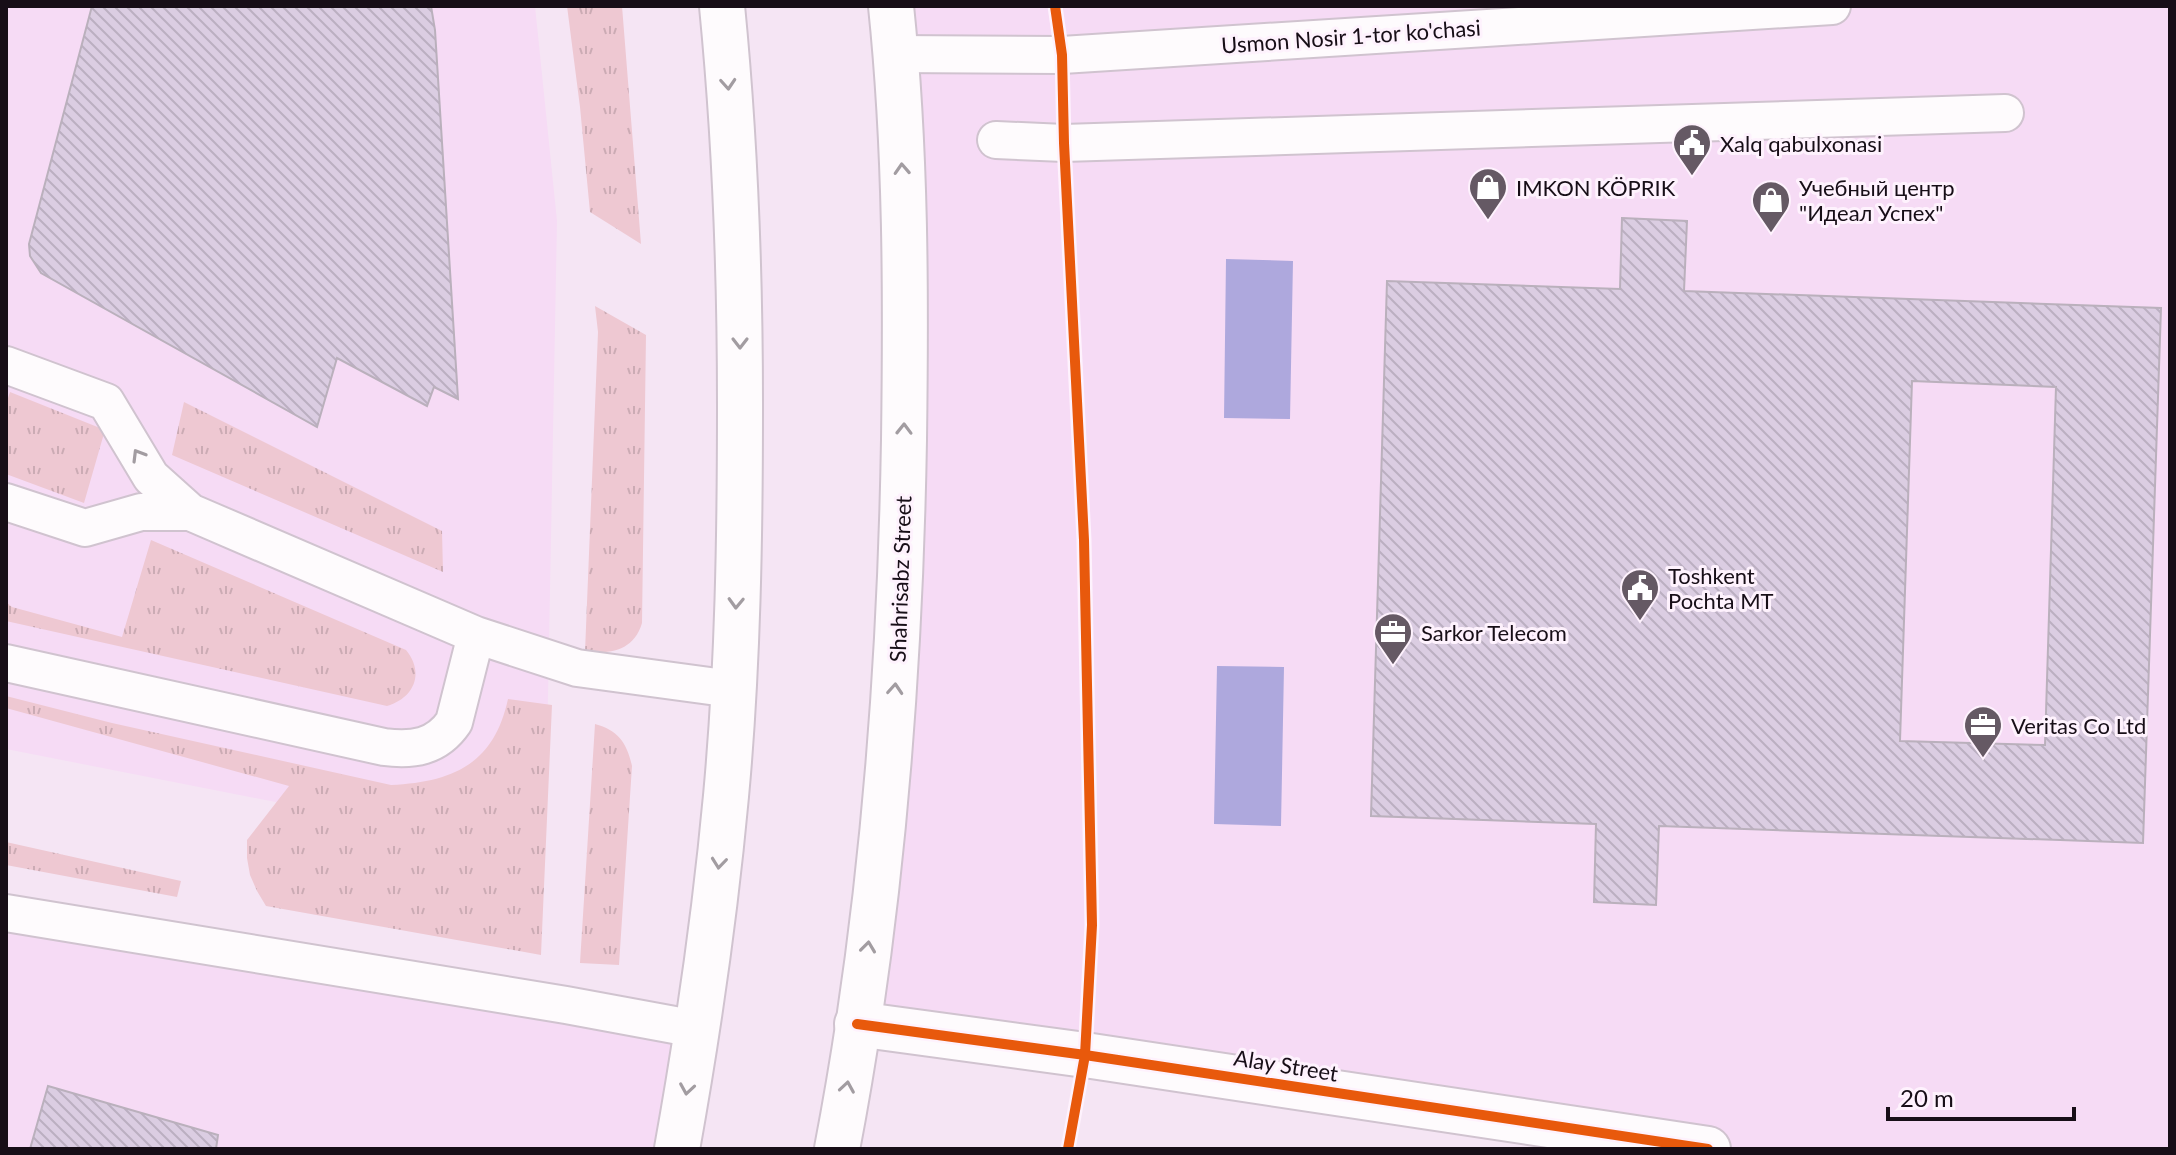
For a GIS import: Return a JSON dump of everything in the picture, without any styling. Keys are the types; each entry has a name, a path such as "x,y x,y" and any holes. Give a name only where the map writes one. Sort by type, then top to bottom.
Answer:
{"main road":[{"path":"677,1149 709,952 726,794 740,488 740,333 735,178 722,6"},
{"name":"Shahrisabz Street","path":"837,1149 886,811 898,635 906,330 902,174 891,6"},
{"name":"Alay Street","path":"857,1024 1085,1055 1708,1149"}],"lane":[{"name":"Usmon Nosir 1-tor ko'chasi","path":"894,54 1062,55 1832,6"},
{"path":"996,140 1080,142 2005,113"},
{"path":"6,365 106,402 151,477 190,512 476,635 577,668 732,689"},
{"path":"6,502 85,528 141,512 190,512"},
{"path":"6,663 384,747 412,748 437,740 454,722 476,635"},
{"path":"8,921 551,1003 696,1029"}],"shaded area":[{"path":"6,6 535,6 557,221 545,855 6,749"},
{"path":"891,6 2170,6 2170,1149 1708,1149 857,1024 886,811"},
{"path":"1226,259 1293,261 1290,419 1224,418"},
{"path":"1217,666 1284,667 1281,826 1214,824"},
{"path":"6,913 696,1029 677,1149 6,1149"}],"green space":[{"path":"567,6 622,6 641,244 590,212"},
{"path":"595,306 646,335 642,623 633,640 620,649 585,652 598,332"},
{"path":"10,392 105,430 84,503 6,474 6,404"},
{"path":"184,402 442,531 443,572 172,455"},
{"path":"151,540 406,650 415,667 414,684 404,697 387,706 6,621 6,602 12,607 122,637"},
{"path":"6,696 112,723 391,785 433,779 452,774 468,765 493,739 508,699 552,705 541,955 266,906 250,875 247,840 289,786 6,708"},
{"path":"595,724 610,730 620,739 632,766 619,965 580,963"},
{"path":"6,842 181,881 177,897 6,865"}],"building":[{"path":"92,6 431,6 458,399 434,387 427,406 337,358 317,427 41,273 30,256 29,244"},
{"name":"Toshkent Pochta MT","path":"1622,218 1687,221 1684,291 2161,308 2143,843 1659,826 1656,905 1594,902 1596,824 1371,816 1387,281 1620,289","holes":["1912,381 2056,387 2045,745 1900,741"]},
{"path":"48,1086 218,1135 216,1149 30,1149"}],"cycle path":[{"path":"1055,6 1062,55 1084,540 1092,925 1085,1055 1068,1149"},
{"path":"857,1024 1085,1055 1708,1149"}],"place":[{"name":"Xalq qabulxonasi","path":"1692,177"},
{"name":"IMKON KÖPRIK","path":"1488,221"},
{"name":"Учебный центр \"Идеал Успех\"","path":"1771,234"},
{"name":"Toshkent Pochta MT","path":"1640,622"},
{"name":"Sarkor Telecom","path":"1393,666"},
{"name":"Veritas Co Ltd","path":"1983,759"}]}
